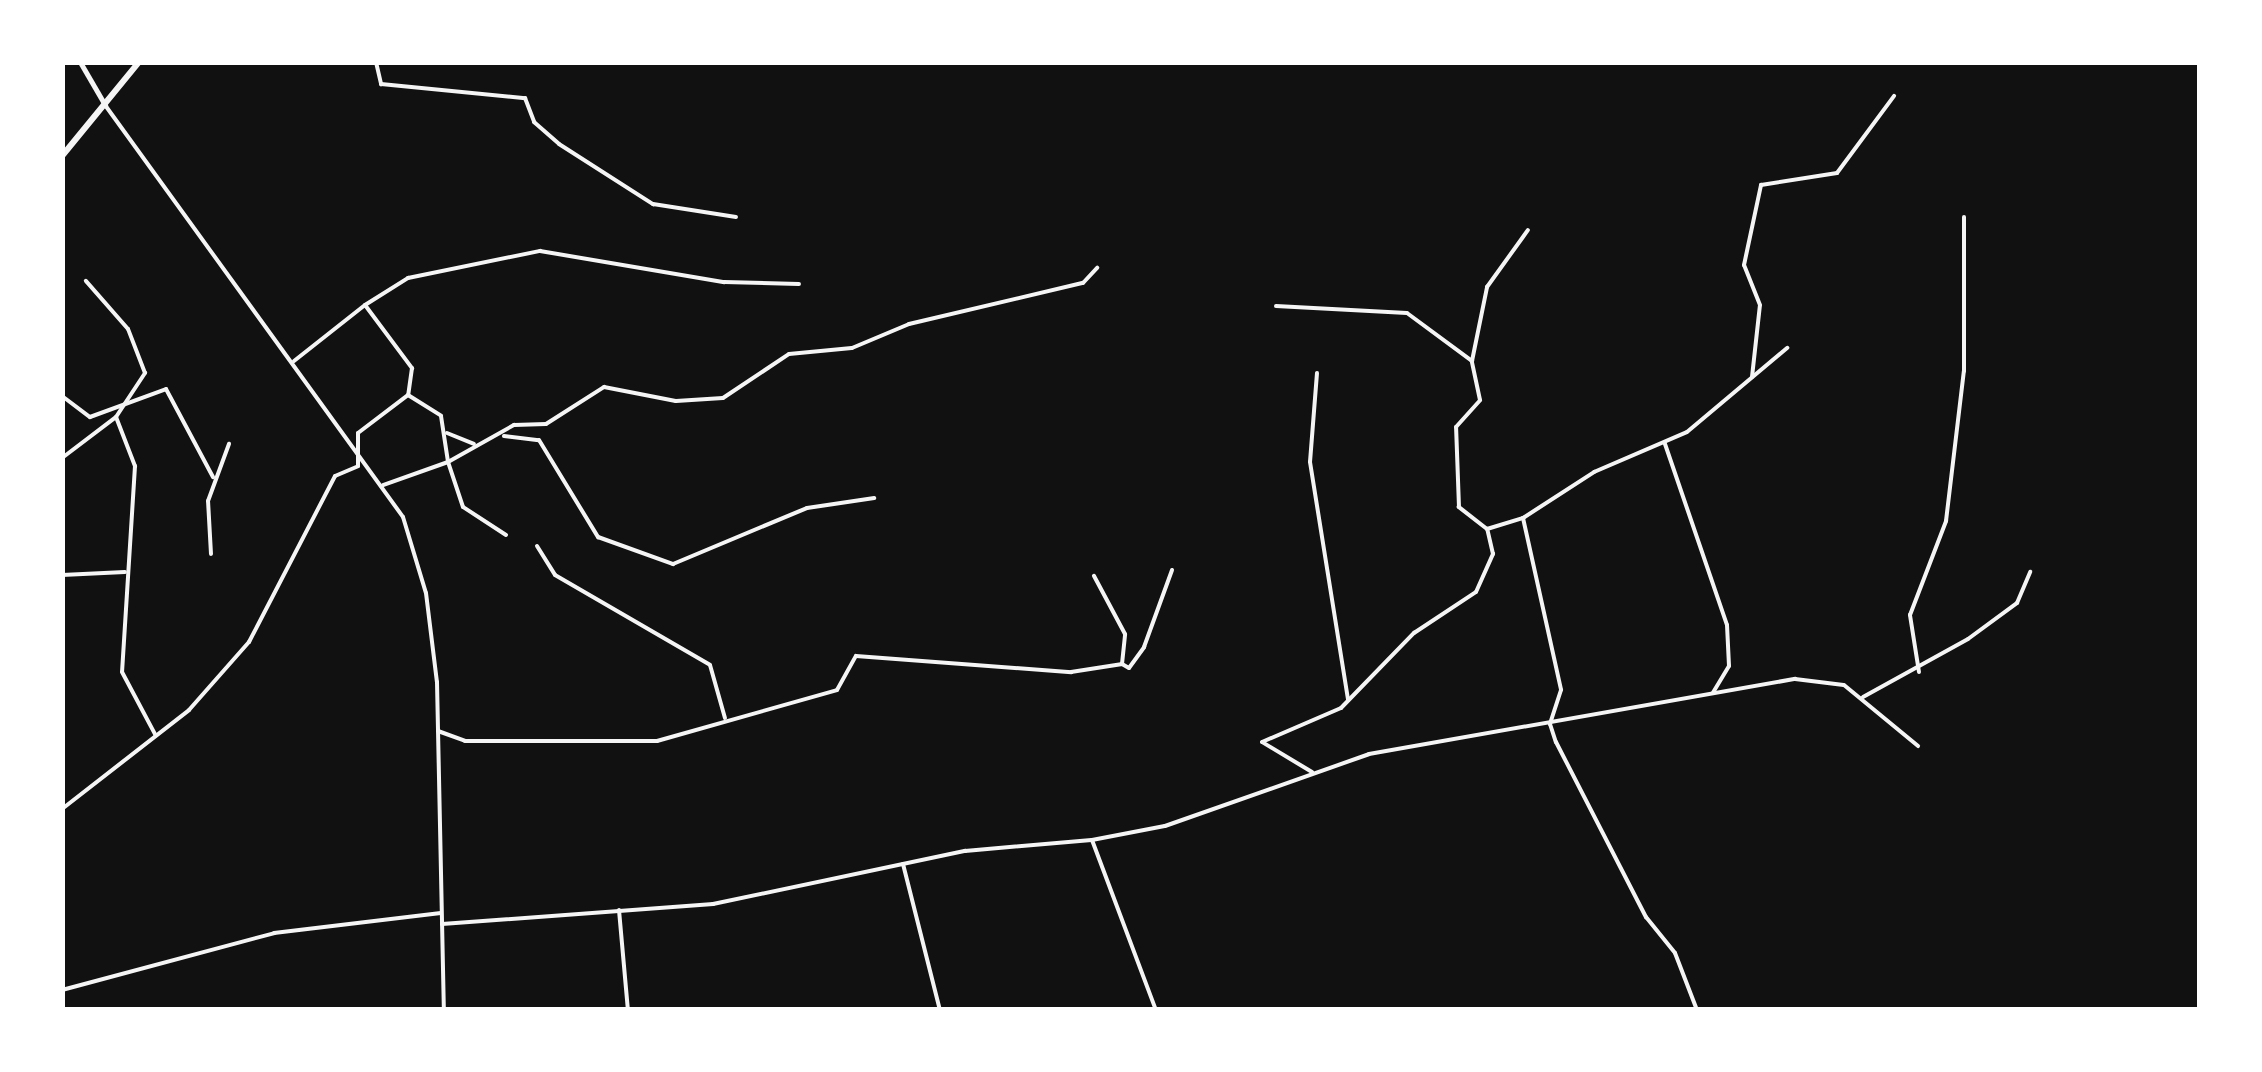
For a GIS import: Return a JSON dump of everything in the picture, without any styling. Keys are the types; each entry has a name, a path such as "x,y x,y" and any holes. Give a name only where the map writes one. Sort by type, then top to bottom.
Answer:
{"main road":[{"path":"62,156 139,62"}],"street":[{"path":"80,62 105,105 357,446 403,517 426,593 438,731 444,1010"},
{"path":"376,62 381,84 525,98 534,122 559,144 653,204 736,217"},
{"path":"1752,377 1760,305 1744,265 1761,185 1837,173 1894,96"},
{"path":"1919,672 1910,615 1946,521 1964,372 1964,217"},
{"path":"1312,772 1262,742 1348,700 1414,633 1476,592 1493,554 1487,530 1458,507 1451,482 1460,414 1480,400 1472,361 1487,287 1528,230"},
{"path":"294,361 365,305 408,278 540,250 724,282 799,284"},
{"path":"495,439 514,426 546,424 604,387 676,401 724,398 789,354 852,348 909,324 1083,282 1096,268"},
{"path":"62,396 90,418 117,414 145,372 140,347 86,281"},
{"path":"365,305 412,368 408,395"},
{"path":"1276,306 1407,313 1472,361"},
{"path":"1487,530 1522,518 1594,472 1665,444 1788,348"},
{"path":"1317,373 1310,462 1348,700"},
{"path":"62,458 117,414 166,390 213,477"},
{"path":"408,395 440,416 447,433 448,462 463,507 506,535"},
{"path":"62,810 156,736 249,642 335,476 358,466 357,446 370,418 408,395"},
{"path":"117,414 135,466 125,572 122,672 156,736"},
{"path":"381,486 448,462 474,444 514,432 539,440 589,529 631,555 672,564 807,508 874,498"},
{"path":"447,433 474,444"},
{"path":"211,554 213,477 229,444"},
{"path":"1665,444 1727,626 1729,666 1713,692"},
{"path":"1522,518 1561,690 1550,724 1697,1010"},
{"path":"538,546 555,575 710,664 725,718"},
{"path":"438,731 465,741 623,745 836,690 856,656 1071,672 1122,664 1129,668 1144,647 1172,570"},
{"path":"62,575 125,572"},
{"path":"1863,696 1919,672 2017,603 2030,572"},
{"path":"1094,576 1125,634 1122,664"},
{"path":"442,924 713,904 903,863 1092,840 1166,826 1312,772 1713,692 1820,678 1863,696 1918,746"},
{"path":"1092,840 1156,1010"},
{"path":"903,863 940,1010"},
{"path":"620,910 628,1010"},
{"path":"62,990 274,933 442,913"}]}
